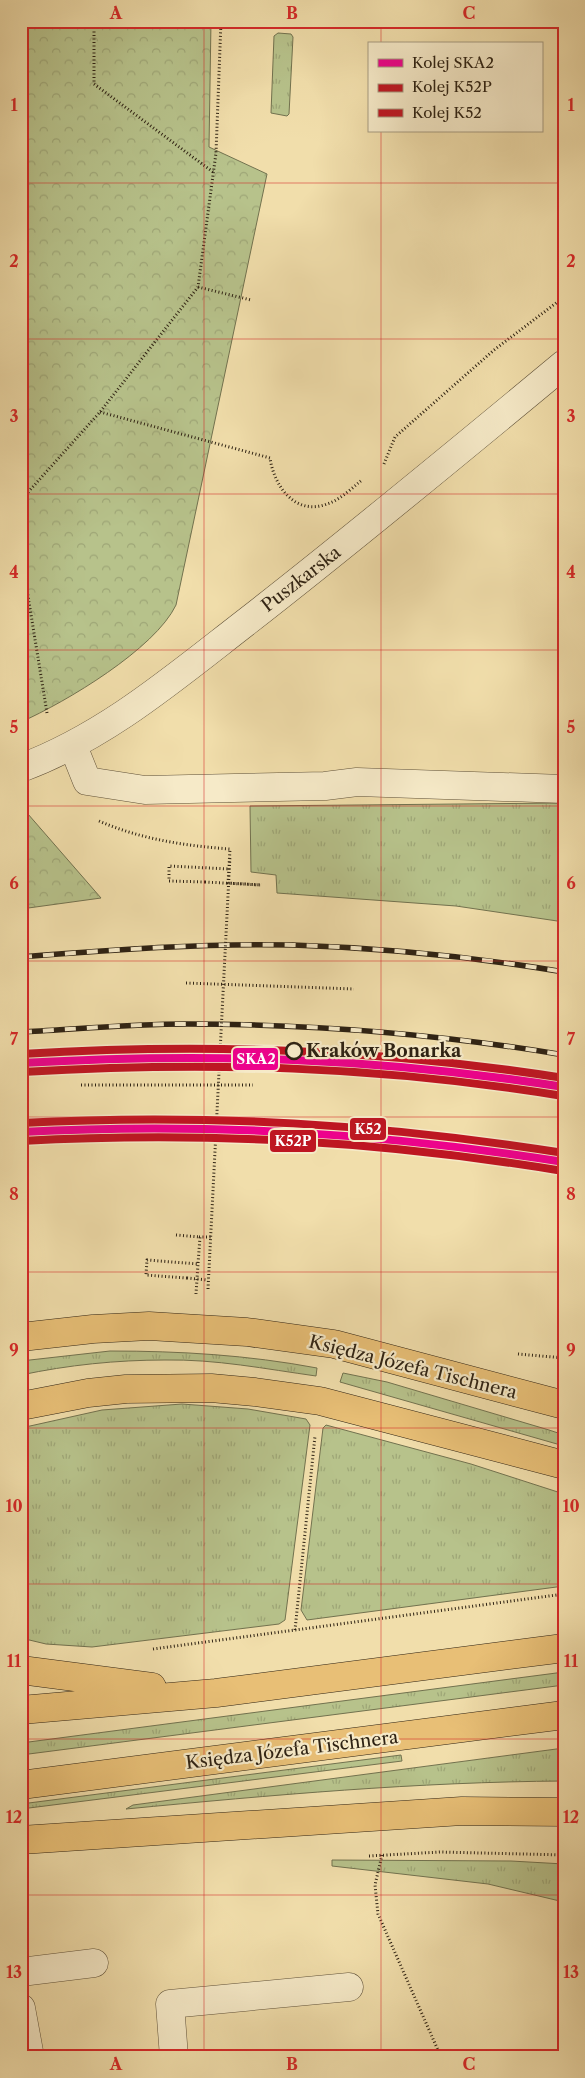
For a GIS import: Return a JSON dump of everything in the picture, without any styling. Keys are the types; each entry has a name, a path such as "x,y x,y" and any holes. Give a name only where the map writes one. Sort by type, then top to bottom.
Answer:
{"main road":[{"name":"Księdza Józefa Tischnera","path":"21,1337 94,1329 149,1326 247,1332 334,1344 564,1405"},
{"path":"21,1406 88,1393 126,1389 211,1388 255,1392 320,1401 564,1465"},
{"path":"21,1710 216,1693 564,1648"},
{"path":"21,1670 125,1684 216,1693"},
{"name":"Księdza Józefa Tischnera","path":"21,1785 564,1715"},
{"path":"21,1840 443,1812 501,1810 564,1812"}],"street":[{"name":"Puszkarska","path":"21,768 73,746 154,693 335,553 564,364"},
{"path":"73,746 87,781 145,790 325,786 357,782 564,788"},
{"path":"21,1972 94,1963"},
{"path":"174,2057 170,2004 349,1987"},
{"path":"21,2008 30,2057"}],"path":[{"path":"94,21 94,84 214,172"},
{"path":"21,500 100,412 198,287 214,172 221,21"},
{"path":"198,287 251,300"},
{"path":"376,470 384,465 394,437 494,350 564,297"},
{"path":"100,412 270,458 272,471 281,489 293,500 309,507 318,507 332,502 369,476"},
{"path":"21,553 48,713"},
{"path":"93,818 111,826 154,838 230,849 208,1289"},
{"path":"228,883 230,856"},
{"path":"229,869 169,866 168,881 261,885"},
{"path":"186,983 354,989"},
{"path":"81,1085 252,1085"},
{"path":"196,1296 198,1264 200,1237 176,1235 211,1238"},
{"path":"198,1264 147,1260 146,1275 208,1280"},
{"path":"295,1630 315,1434"},
{"path":"147,1650 564,1594"},
{"path":"382,1855 375,1885 378,1914 441,2057"}],"green space":[{"path":"21,21 211,21 209,147 267,174 176,605 165,622 130,656 84,688 21,722"},
{"path":"278,33 291,34 293,37 289,114 287,116 271,113 274,36"},
{"path":"564,803 564,922 456,906 277,893 276,875 251,872 250,806"},
{"path":"21,806 101,898 21,909"},
{"path":"110,1351 214,1355 317,1368 316,1376 222,1363 147,1360 75,1366 21,1375 21,1361"},
{"path":"343,1373 387,1382 549,1430 564,1435 564,1446 340,1382"},
{"path":"182,1404 248,1409 306,1419 310,1425 285,1620 279,1624 92,1647 46,1644 21,1638 21,1428 102,1410"},
{"path":"326,1425 471,1464 564,1494 564,1586 307,1620 301,1610 323,1428"},
{"path":"564,1672 564,1685 21,1755 21,1743"},
{"path":"564,1748 564,1781 399,1787 290,1794 126,1809 133,1805"},
{"path":"401,1755 402,1761 21,1809 21,1804"},
{"path":"332,1860 511,1861 564,1864 564,1902 488,1884 332,1866"}],"railway":[{"path":"21,957 191,946 293,945 429,954 564,972"},
{"path":"21,1032 166,1024 235,1024 329,1028 423,1036 564,1055"}],"rail line":[{"name":"K52","path":"21,1054 158,1049 293,1051 428,1060 564,1078"},
{"name":"SKA2","path":"21,1063 159,1058 293,1060 427,1069 564,1087"},
{"name":"K52P","path":"22,1072 159,1067 293,1069 427,1078 563,1096"},
{"name":"K52","path":"21,1123 158,1119 293,1123 428,1135 564,1153"},
{"name":"SKA2","path":"21,1132 158,1128 293,1132 428,1144 564,1162"},
{"name":"K52P","path":"21,1141 158,1137 293,1141 427,1152 563,1171"}],"place":[{"name":"Kraków Bonarka","path":"294,1051"}]}
